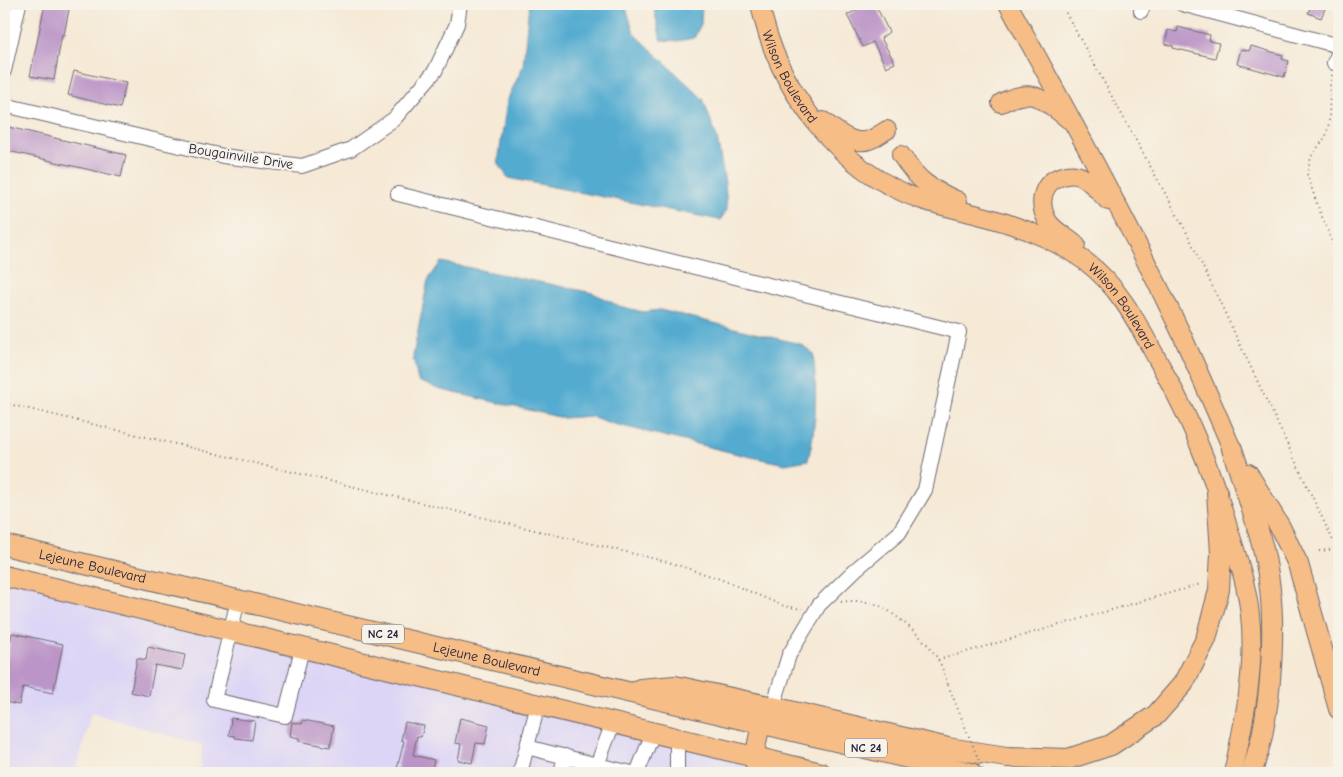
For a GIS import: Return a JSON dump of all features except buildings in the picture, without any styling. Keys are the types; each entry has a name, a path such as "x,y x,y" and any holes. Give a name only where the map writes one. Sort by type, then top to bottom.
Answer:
{"highway":[{"path":"1232,449 1280,527 1298,564 1339,708"},
{"path":"1232,449 1262,544 1270,588 1272,633 1270,684 1262,736 1252,773"},
{"path":"625,691 675,686 948,748 1007,757 1068,759 1111,745 1156,715 1184,684 1206,639 1219,590 1221,553 1217,492"},
{"name":"Lejeune Boulevard","path":"4,545 971,773"},
{"name":"NC 24","path":"4,576 677,739 755,765 821,773"}],"main road":[{"name":"Wilson Boulevard","path":"760,4 768,38 792,88 804,108 828,138 853,160 874,177 919,199 1006,223 1043,237 1070,252 1086,262 1107,281 1138,323 1173,388 1200,446 1217,492 1240,566 1250,615 1251,666 1244,722 1233,773"},
{"path":"1008,4 1122,215 1182,335 1232,449"},
{"path":"1001,103 1021,95 1035,96 1073,122"},
{"path":"804,108 850,139 857,141 869,140 887,130"},
{"path":"901,155 912,171 928,186 1006,223"},
{"path":"1107,281 1082,250 1050,224 1043,208 1043,194 1050,181 1058,177 1066,175 1081,176 1090,182 1122,215"},
{"path":"755,765 762,724"}],"street":[{"path":"4,71 19,4"},
{"name":"Bougainville Drive","path":"4,105 222,156 302,166 351,149 394,119 435,71 457,24 460,4"},
{"path":"1182,4 1339,46"},
{"path":"398,194 959,332 925,490 899,533 855,570 819,605 789,655 773,707"},
{"path":"238,600 214,700 285,716 302,648"},
{"path":"520,773 538,705"},
{"path":"597,764 613,723"},
{"path":"637,773 653,733"},
{"path":"677,739 677,773"},
{"path":"527,747 632,773"},
{"path":"561,773 565,756"}],"path":[{"path":"1061,4 1187,233 1339,553"},
{"path":"1336,58 1330,85 1326,136 1311,157 1307,174 1339,259"},
{"path":"4,403 668,562 720,579 784,606 802,609 849,601 874,603 903,621 933,651 984,773"},
{"path":"1319,551 1338,549"},
{"path":"938,660 1201,584"}],"shaded area":[{"path":"4,576 821,773 200,773 202,745 91,713 76,773 4,773"}],"water":[{"path":"529,4 625,4 634,33 703,99 717,138 725,183 727,210 720,220 508,178 498,163 507,101 523,66"},
{"path":"653,4 702,4 701,24 694,38 677,41 661,40"},
{"path":"441,262 593,293 619,306 643,312 660,310 800,344 813,353 816,393 815,420 808,460 785,464 610,423 591,416 563,418 438,389 418,381 413,356 428,280"}]}
